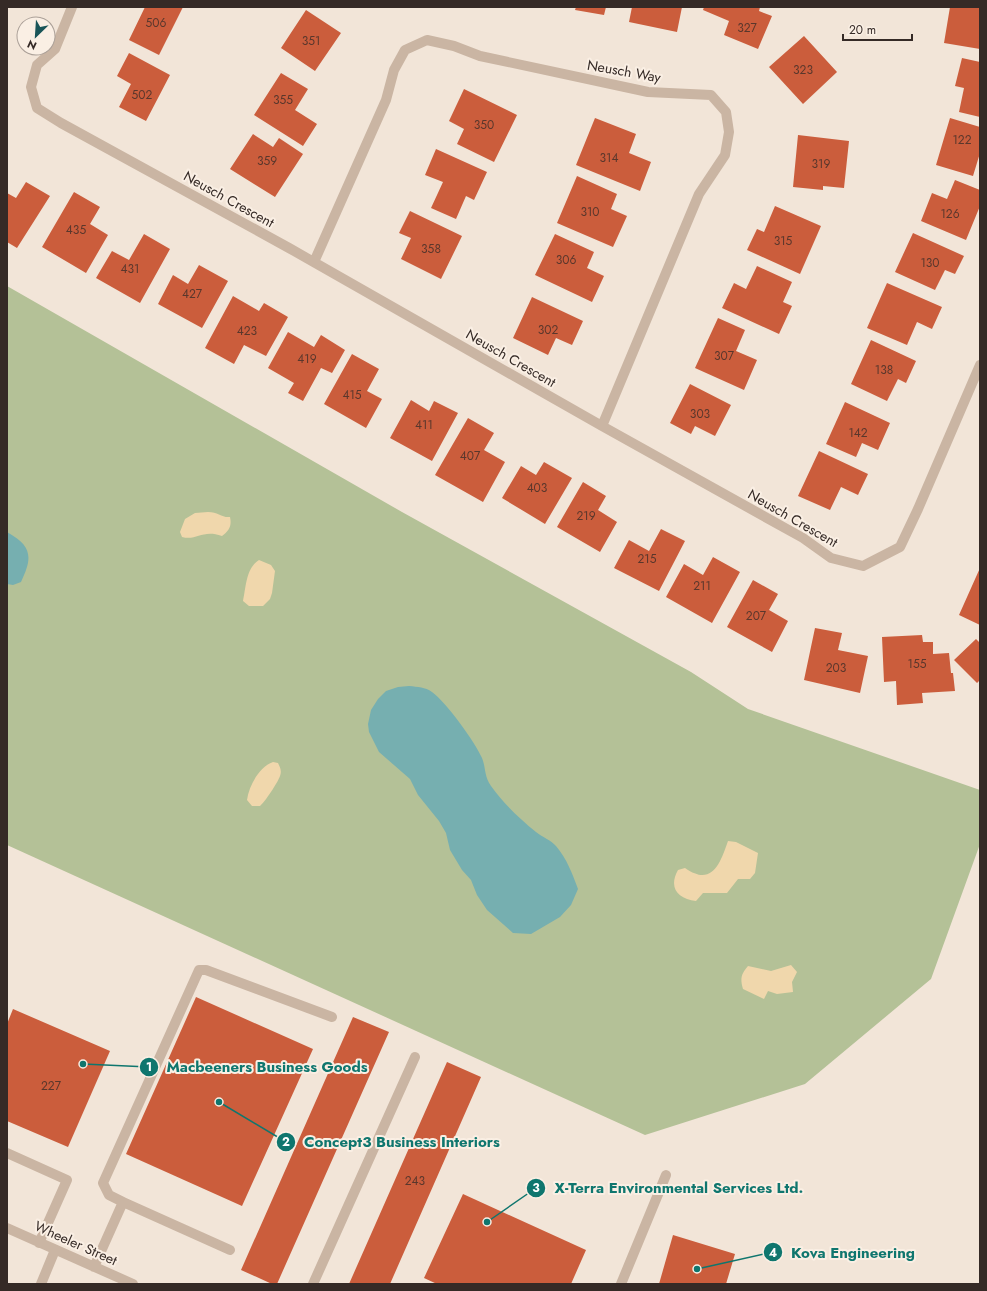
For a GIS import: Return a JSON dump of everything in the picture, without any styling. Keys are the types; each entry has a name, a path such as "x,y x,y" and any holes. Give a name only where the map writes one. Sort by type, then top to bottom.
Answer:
{"street":[{"name":"Neusch Crescent","path":"72,7 55,49 37,65 31,87 37,108 61,123 314,262 602,426 803,538 831,558 863,566 900,547 980,365"},
{"name":"Neusch Way","path":"314,262 386,100 394,70 406,50 427,40 454,46 480,56 648,92 711,95 726,112 729,132 725,156 699,194 602,426"},
{"path":"230,1250 109,1195 103,1183 199,970 206,970 332,1017"},
{"path":"313,1284 415,1057"},
{"path":"7,1153 67,1180 40,1243"},
{"path":"620,1284 666,1175"},
{"path":"94,1267 123,1202"},
{"name":"Wheeler Street","path":"7,1228 133,1284"},
{"path":"41,1284 56,1250"}],"green space":[{"path":"7,286 402,512 691,672 748,709 980,790 980,844 931,979 805,1084 645,1135 7,845"}],"sand":[{"path":"208,512 230,517 230,526 222,536 205,534 192,538 182,537 180,532 185,519 195,513"},
{"path":"259,560 271,565 275,571 272,593 270,599 263,606 249,606 243,601 246,584 251,568"},
{"path":"273,762 278,763 280,768 281,772 279,779 260,806 252,806 247,800 252,783 263,768"},
{"path":"728,841 736,842 758,853 755,873 750,879 738,879 727,893 703,893 696,901 684,898 676,892 674,882 678,870 685,868 694,873 702,875 708,874 718,865"},
{"path":"791,965 797,972 792,982 793,992 777,994 768,991 764,999 743,989 742,977 748,966 771,971"}],"water":[{"path":"7,532 26,547 28,553 27,566 21,582 13,585 7,584"},
{"path":"409,686 429,690 445,704 473,742 482,758 487,779 496,793 506,805 538,834 554,844 569,866 578,889 571,905 560,917 531,934 513,933 487,910 477,895 471,880 462,870 450,850 446,833 439,821 418,795 410,779 379,752 369,732 368,724 371,710 378,699 386,691 398,687"}],"building":[{"path":"145,7 183,7 159,55 129,40"},
{"path":"576,7 606,7 604,15 575,10"},
{"path":"632,7 682,7 677,32 629,22"},
{"path":"704,7 760,7 759,11 772,16 758,49 724,35 729,21 703,10"},
{"path":"950,7 980,7 980,49 944,43"},
{"path":"306,10 341,33 315,71 281,48"},
{"path":"804,36 837,72 803,104 769,67"},
{"path":"129,53 170,75 146,121 119,107 131,84 117,76"},
{"path":"962,58 980,62 980,117 959,112 964,88 955,86"},
{"path":"281,73 308,89 295,110 317,124 303,146 254,115"},
{"path":"464,89 517,115 494,162 457,144 464,129 449,121"},
{"path":"595,118 636,134 629,153 651,162 640,191 576,165"},
{"path":"950,118 980,127 980,153 973,176 936,165"},
{"path":"253,134 273,147 279,138 303,154 275,197 230,169"},
{"path":"798,135 849,141 844,188 823,186 823,190 793,187"},
{"path":"436,149 487,172 474,200 466,196 456,219 431,208 443,182 425,175"},
{"path":"577,176 617,194 611,209 627,216 613,247 557,223"},
{"path":"955,180 980,190 980,206 966,240 921,221 932,193 947,199"},
{"path":"26,182 50,196 17,248 7,242 7,193 16,198"},
{"path":"74,192 100,207 90,224 108,235 86,273 42,247"},
{"path":"775,206 821,226 800,274 747,250 757,229 764,232"},
{"path":"410,211 462,236 441,279 401,259 411,238 399,233"},
{"path":"913,233 964,256 955,274 945,270 935,290 895,272"},
{"path":"144,234 170,249 140,303 96,278 112,251 129,260"},
{"path":"555,234 594,252 587,268 604,276 592,302 535,275"},
{"path":"199,265 228,281 202,328 158,304 173,275 188,284"},
{"path":"757,266 792,282 783,302 792,306 779,334 722,308 734,283 746,289"},
{"path":"887,283 942,307 932,329 917,322 907,345 867,328"},
{"path":"233,296 259,311 264,303 288,317 266,356 244,345 234,364 205,348"},
{"path":"532,297 583,321 572,345 556,338 548,355 513,338"},
{"path":"718,318 745,330 736,351 757,360 744,390 695,368"},
{"path":"288,332 314,347 321,335 345,350 332,373 321,368 303,401 288,393 294,383 268,368"},
{"path":"871,340 916,361 906,383 898,379 887,401 851,384"},
{"path":"352,354 379,369 367,391 382,399 366,428 324,404"},
{"path":"690,384 731,405 715,436 695,426 691,434 670,423"},
{"path":"411,400 429,411 434,401 458,413 432,461 390,438"},
{"path":"845,402 890,423 878,450 862,443 856,457 826,444"},
{"path":"468,418 494,433 484,450 505,462 483,502 435,475"},
{"path":"819,451 868,474 858,495 841,487 830,510 798,496"},
{"path":"544,462 572,478 545,524 502,498 521,466 536,475"},
{"path":"583,482 606,496 598,510 617,522 600,552 557,527"},
{"path":"661,529 685,541 659,591 614,568 629,540 649,551"},
{"path":"713,557 740,572 712,623 666,597 684,564 703,575"},
{"path":"980,568 980,625 959,615"},
{"path":"753,580 778,594 769,610 788,621 772,652 727,627"},
{"path":"815,628 842,633 838,650 868,656 860,693 804,680"},
{"path":"922,635 923,642 933,642 933,654 949,653 955,691 922,693 923,703 897,705 896,681 884,682 882,637"},
{"path":"976,639 980,643 980,680 977,683 954,660"},
{"path":"196,997 313,1049 242,1206 126,1154"},
{"path":"13,1009 110,1051 68,1147 7,1121 7,1024"},
{"path":"353,1017 389,1032 277,1284 272,1284 241,1270"},
{"path":"447,1062 481,1077 390,1284 349,1284"},
{"path":"463,1194 586,1250 571,1284 437,1284 424,1278"},
{"path":"673,1235 735,1254 726,1284 659,1284"}],"place":[{"name":"Macbeeners Business Goods","path":"83,1064"},
{"name":"Concept3 Business Interiors","path":"219,1102"},
{"name":"X-Terra Environmental Services Ltd.","path":"487,1222"},
{"name":"Kova Engineering","path":"697,1269"}]}
